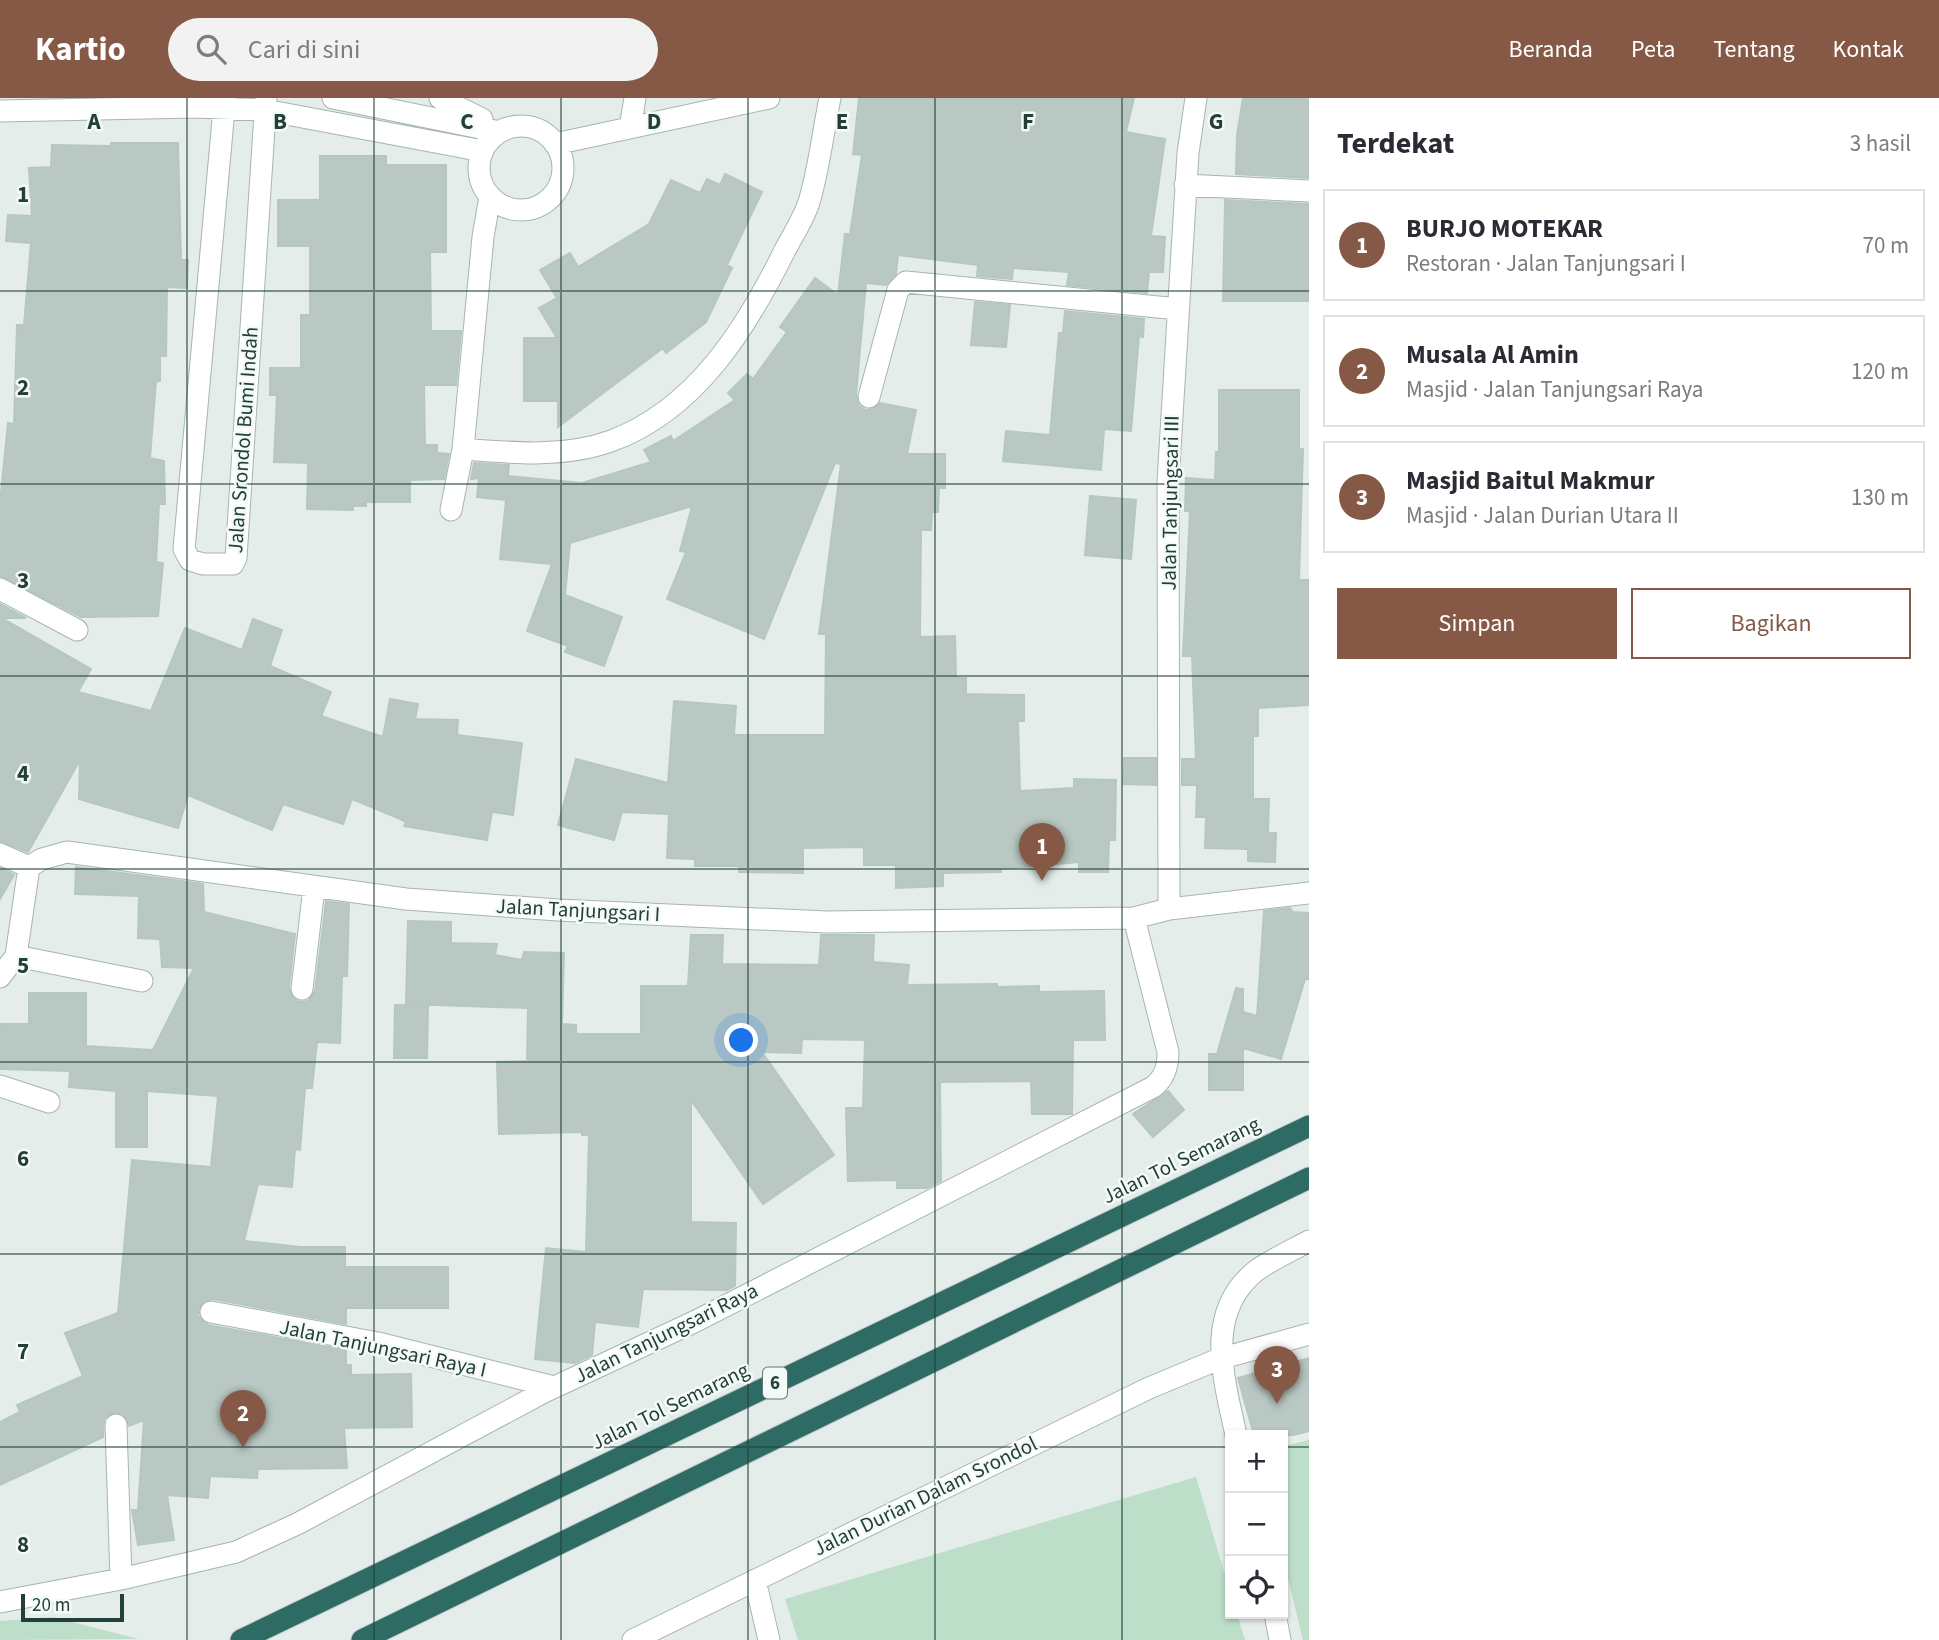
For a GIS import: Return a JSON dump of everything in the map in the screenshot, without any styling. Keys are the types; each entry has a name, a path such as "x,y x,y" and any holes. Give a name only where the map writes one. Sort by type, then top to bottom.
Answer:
{"highway":[{"name":"Jalan Tol Semarang","path":"241,1640 1309,1126"},
{"name":"6","path":"362,1640 1309,1178"}],"street":[{"path":"333,98 502,131 520,127 533,128 555,144 563,169 553,195 542,204 515,210 501,206 490,197 479,172 483,151 502,131"},
{"path":"440,98 502,131"},
{"path":"630,128 635,98"},
{"path":"555,144 769,98"},
{"path":"463,449 541,453 582,449 621,437 677,405 727,349 761,300 808,204 831,98"},
{"name":"Jalan Tanjungsari III","path":"1169,909 1168,482 1185,185 1196,98"},
{"name":"Jalan Srondol Bumi Indah","path":"226,105 184,549 190,560 203,564 233,564 236,558 260,106"},
{"path":"0,111 260,106 483,151"},
{"path":"1185,185 1309,191"},
{"path":"451,510 463,449 483,237 490,197"},
{"path":"869,397 898,290 906,282 1178,309"},
{"path":"0,589 76,630"},
{"name":"Jalan Tanjungsari I","path":"29,867 42,859 67,852 406,899 558,910 827,922 1134,918 1169,909 1309,893"},
{"path":"0,854 29,867 16,956 0,977"},
{"path":"302,989 314,888"},
{"name":"Jalan Tanjungsari Raya","path":"0,1602 121,1579 236,1552 297,1524 555,1387 696,1321 1107,1112 1161,1080 1168,1063 1168,1052 1134,918"},
{"path":"16,956 142,981"},
{"path":"0,1086 49,1102"},
{"path":"1235,1430 1220,1359 1224,1319 1237,1290 1258,1270 1309,1241"},
{"name":"Jalan Tanjungsari Raya I","path":"211,1312 378,1343 555,1387"},
{"name":"Jalan Durian Dalam Srondol","path":"633,1640 1149,1388 1220,1359 1309,1334"},
{"path":"116,1425 121,1579"},
{"path":"755,1580 769,1640"},
{"path":"1276,1619 1280,1640"}],"green space":[{"path":"1309,1440 1309,1640 1303,1640 1288,1578 1288,1445"},
{"path":"1196,1477 1225,1575 1225,1619 1239,1619 1245,1640 798,1640 785,1599"},
{"path":"53,1617 138,1639 0,1640 0,1621"}],"building":[{"path":"859,98 1134,98 1126,132 1165,139 1151,236 1165,237 1163,272 1149,272 1147,293 1067,285 1069,272 1013,268 1012,279 977,276 978,265 898,255 896,274 886,285 866,283 856,394 859,406 866,410 873,409 880,403 916,410 907,454 945,454 945,488 939,488 938,512 932,512 931,530 921,530 920,637 955,636 956,678 966,678 966,694 1024,695 1024,721 1018,721 1020,791 1074,788 1074,779 1116,780 1115,840 1109,840 1108,872 1079,872 1079,862 1001,869 1001,872 943,873 943,886 896,888 896,865 864,865 864,847 803,848 803,873 739,872 739,866 695,866 695,859 667,858 669,814 622,812 614,840 558,825 576,759 668,783 674,701 736,706 734,735 825,735 826,634 819,634 841,464 835,463 764,639 667,599 686,552 680,551 692,506 570,543 565,595 622,617 604,666 565,652 568,646 527,631 552,564 500,559 506,500 477,497 479,478 471,479 474,463 509,465 508,476 582,483 651,462 644,450 671,436 673,441 735,400 728,393 747,374 753,379 787,332 780,327 815,278 838,295 845,234 850,234 862,155 853,154"},
{"path":"1243,98 1309,98 1309,178 1236,174 1237,135"},
{"path":"111,143 178,143 181,260 188,260 187,288 167,287 166,356 160,356 160,381 156,381 150,458 164,461 165,504 159,504 156,562 163,563 158,616 81,617 0,576 0,503 8,423 14,424 17,325 24,325 31,243 6,241 8,215 32,216 29,168 51,167 52,145 111,146"},
{"path":"320,156 386,156 386,165 446,165 446,252 430,252 431,331 461,331 456,385 424,385 425,445 437,445 437,453 449,454 444,479 410,480 410,502 366,502 366,506 353,506 353,510 307,509 308,463 274,462 277,395 270,395 270,368 301,368 301,315 310,315 310,246 278,246 278,200 320,200"},
{"path":"725,174 762,192 727,265 732,268 706,322 666,353 663,348 558,427 558,401 524,401 524,338 557,338 539,308 557,298 540,270 570,253 578,267 649,224 671,180 700,193 707,179 720,185"},
{"path":"1225,200 1309,204 1309,301 1223,301"},
{"path":"975,302 1010,305 1006,347 971,345"},
{"path":"1065,311 1144,319 1143,337 1139,336 1131,431 1104,429 1101,470 1003,461 1006,431 1050,435 1059,333 1063,333"},
{"path":"1219,390 1299,390 1299,449 1303,449 1299,580 1309,580 1309,705 1258,708 1258,736 1253,736 1253,799 1269,799 1268,833 1276,833 1275,862 1248,861 1248,849 1205,848 1206,817 1196,817 1197,785 1182,785 1182,759 1196,759 1192,656 1183,656 1190,511 1185,511 1186,478 1215,480 1216,452 1219,452"},
{"path":"1090,496 1136,500 1131,559 1085,555"},
{"path":"0,604 26,618 2,618 91,669 78,692 151,711 185,628 242,650 253,619 282,630 270,666 331,692 321,716 383,737 390,699 418,704 415,719 458,720 457,735 522,743 513,815 492,812 487,840 404,826 406,822 352,799 343,824 283,804 272,830 188,795 178,828 79,799 80,760 28,852 0,841"},
{"path":"1124,758 1156,758 1156,785 1123,784"},
{"path":"76,867 203,884 204,912 295,934 289,988 294,999 300,1002 308,1001 315,991 326,901 349,904 347,976 342,976 340,1043 317,1042 312,1088 305,1088 300,1150 295,1149 292,1187 258,1184 244,1241 301,1247 345,1247 345,1267 448,1267 448,1308 346,1308 346,1324 213,1299 202,1303 198,1316 208,1325 346,1350 346,1365 351,1365 351,1375 411,1374 412,1427 344,1428 347,1468 258,1469 257,1478 210,1476 208,1498 167,1495 174,1540 138,1545 132,1510 138,1510 144,1420 129,1426 123,1414 110,1414 104,1419 103,1437 0,1485 0,1422 20,1412 17,1405 83,1376 65,1333 118,1313 132,1160 211,1167 218,1096 147,1091 147,1147 116,1147 116,1091 69,1087 70,1071 0,1069 0,1024 29,1024 29,993 86,993 86,1046 153,1050 194,968 162,967 160,939 138,938 139,896 75,894"},
{"path":"0,868 14,875 0,899"},
{"path":"1290,908 1293,912 1309,913 1309,979 1305,979 1281,1059 1243,1048 1243,1090 1209,1090 1209,1054 1217,1054 1236,988 1243,989 1243,1012 1257,1016 1264,911"},
{"path":"408,921 451,922 451,943 497,944 495,955 522,960 524,952 564,953 562,1024 576,1025 576,1034 641,1034 641,986 688,986 691,935 723,935 722,964 819,965 821,935 874,935 873,962 909,965 907,985 997,984 997,987 1039,986 1039,992 1104,991 1105,1040 1073,1040 1072,1114 1032,1114 1031,1081 940,1082 941,1181 927,1188 897,1188 897,1180 848,1181 846,1108 863,1108 865,1040 802,1039 801,1053 762,1052 834,1155 763,1204 691,1100 691,1222 736,1223 735,1286 727,1290 643,1289 638,1327 595,1322 592,1355 575,1363 535,1359 546,1248 586,1252 589,1135 582,1135 582,1132 499,1134 497,1062 527,1061 528,1008 406,1004"},
{"path":"395,1005 428,1006 427,1058 394,1058"},
{"path":"1168,1091 1184,1110 1153,1137 1133,1114"},
{"path":"1309,1358 1309,1431 1288,1435 1288,1430 1253,1430 1238,1378"}],"place":[{"name":"BURJO MOTEKAR","path":"1042,881"},
{"name":"Masjid Baitul Makmur","path":"1277,1404"},
{"name":"Musala Al Amin","path":"243,1448"}]}
